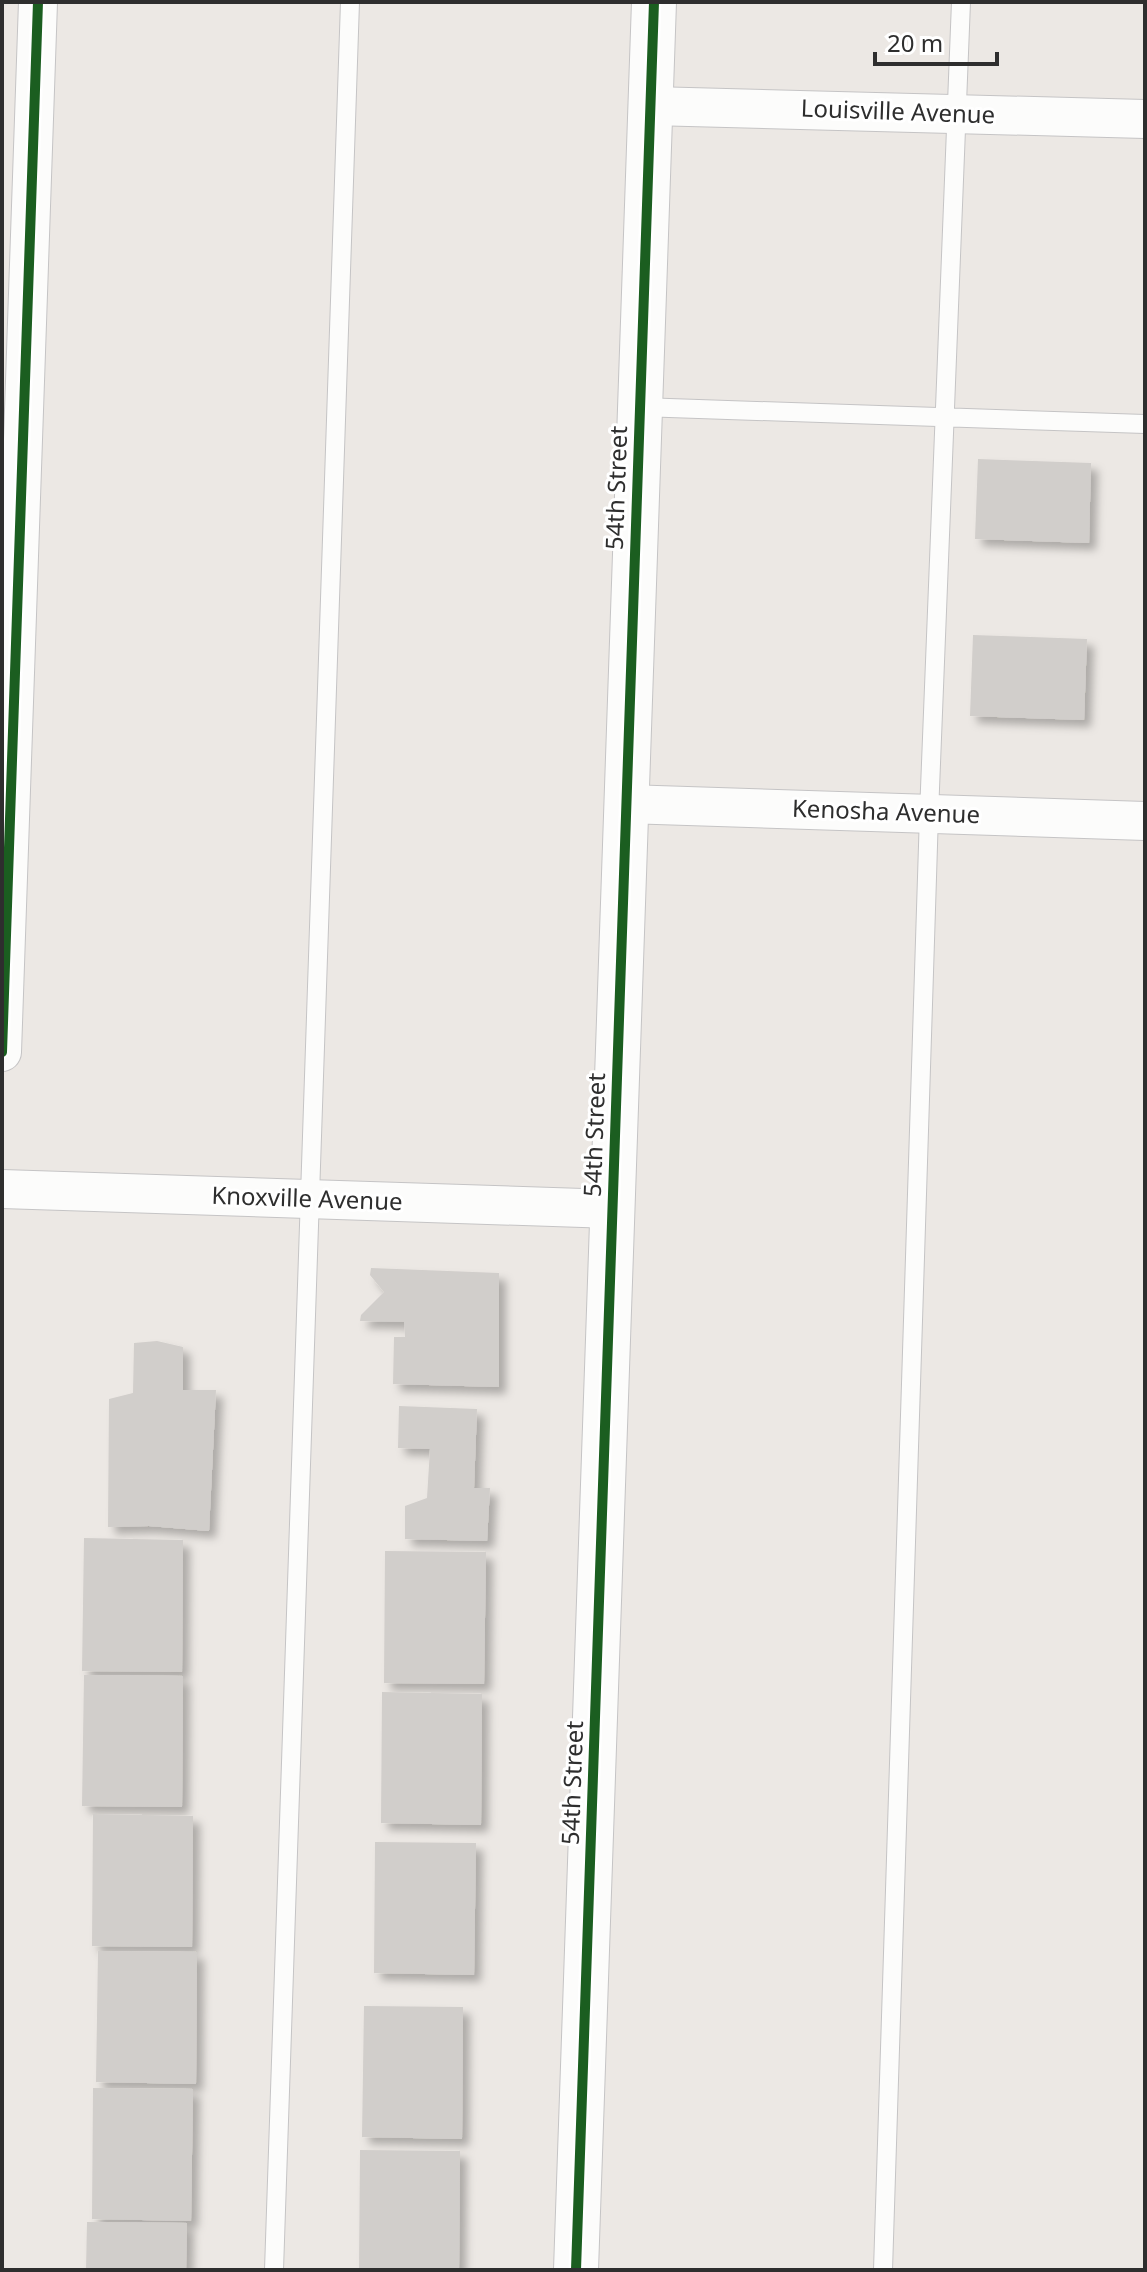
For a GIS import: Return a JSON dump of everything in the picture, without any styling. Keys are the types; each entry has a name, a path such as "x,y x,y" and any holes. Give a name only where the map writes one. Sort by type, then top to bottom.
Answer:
{"street":[{"path":"2,1052 38,2"},
{"name":"54th Street","path":"576,2270 654,2"},
{"name":"Louisville Avenue","path":"651,106 1145,119"},
{"name":"Kenosha Avenue","path":"626,804 1145,821"},
{"name":"Knoxville Avenue","path":"2,1189 613,1209"}],"lane":[{"path":"274,2270 350,2"},
{"path":"883,2270 929,814 961,2"},
{"path":"640,407 1145,424"}],"building":[{"path":"978,459 1091,463 1089,543 975,539"},
{"path":"973,635 1087,639 1084,720 970,716"},
{"path":"371,1268 499,1273 499,1387 393,1384 394,1337 405,1337 404,1322 360,1321 361,1315 384,1292 370,1275"},
{"path":"157,1341 183,1347 183,1390 216,1390 209,1531 149,1526 108,1527 109,1399 133,1393 134,1343"},
{"path":"399,1406 477,1409 474,1488 490,1488 487,1541 405,1539 405,1506 427,1498 430,1449 398,1448"},
{"path":"84,1538 183,1540 182,1672 82,1671"},
{"path":"385,1551 486,1552 484,1684 384,1683"},
{"path":"84,1675 183,1676 182,1807 82,1806"},
{"path":"382,1692 482,1694 481,1825 381,1823"},
{"path":"93,1814 193,1816 192,1947 92,1946"},
{"path":"375,1842 476,1843 474,1975 374,1973"},
{"path":"98,1951 197,1952 196,2084 96,2082"},
{"path":"364,2006 463,2007 462,2139 362,2137"},
{"path":"93,2088 193,2089 191,2221 92,2219"},
{"path":"360,2150 460,2151 459,2270 359,2270"},
{"path":"87,2222 187,2223 186,2270 86,2270"}],"cycle path":[{"path":"2,1052 38,2"},
{"path":"576,2270 654,2"}]}
